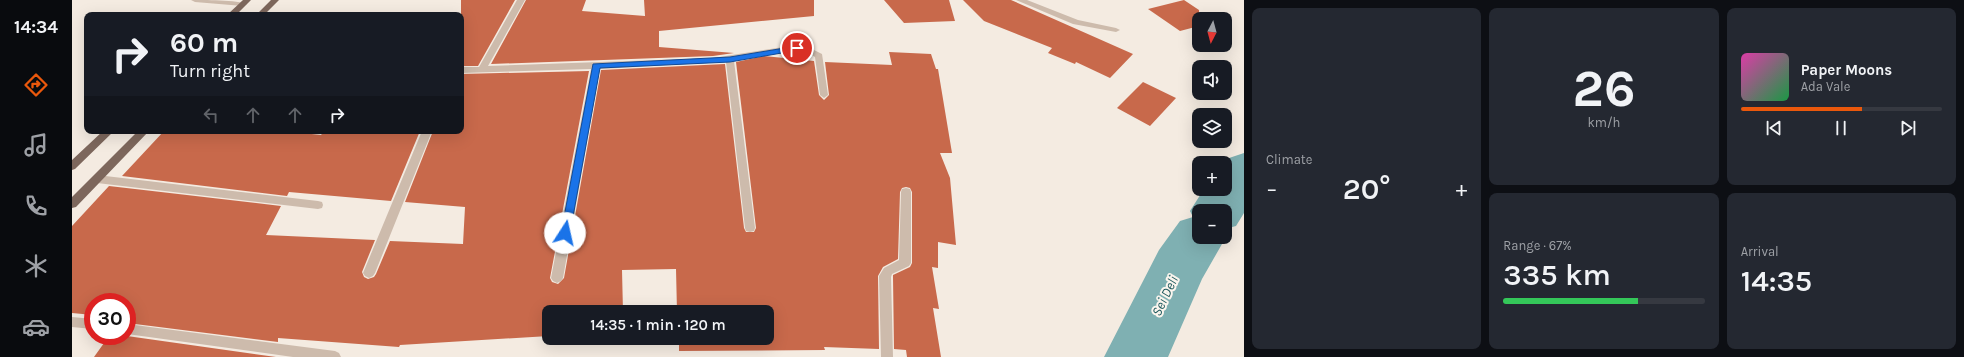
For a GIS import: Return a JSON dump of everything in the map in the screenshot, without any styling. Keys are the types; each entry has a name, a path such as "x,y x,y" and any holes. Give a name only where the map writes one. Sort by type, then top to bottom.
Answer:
{"main road":[{"path":"263,12 275,0"},
{"path":"234,12 245,2"},
{"path":"72,166 106,134"},
{"path":"72,204 141,134"}],"street":[{"path":"195,0 245,2"},
{"path":"482,69 521,0"},
{"path":"1020,0 1076,22 1116,30"},
{"path":"464,70 596,66 730,59 790,49 802,49 814,52 820,59 824,95"},
{"path":"730,59 750,228"},
{"path":"557,278 596,66"},
{"path":"369,274 426,134"},
{"path":"96,179 318,205"},
{"path":"887,357 885,276 888,271 905,263 906,192"},
{"path":"72,322 84,323"},
{"path":"136,330 335,357"}],"building":[{"path":"461,0 515,0 478,66 464,66 464,12 461,12"},
{"path":"526,0 586,0 582,11 645,16 644,0 814,0 814,16 659,31 659,47 734,53 713,56 491,64"},
{"path":"884,0 949,0 955,21 904,23"},
{"path":"963,0 1011,0 1133,54 1110,78 1076,62 1075,64 1048,53 1052,48 984,21"},
{"path":"1184,0 1199,10 1199,12 1192,12 1192,28 1180,31 1148,9"},
{"path":"889,52 931,54 936,69 938,69 952,153 940,153 950,178 956,245 938,242 938,268 932,267 939,309 933,308 941,357 907,357 906,350 894,349 893,275 910,267 912,263 912,192 910,188 906,187 902,188 900,192 898,259 883,267 878,276 879,349 824,347 825,350 679,351 679,345 774,345 774,305 677,305 676,269 622,270 623,305 542,305 542,336 400,345 399,347 278,338 278,342 136,324 136,293 84,293 84,314 72,313 72,226 109,186 281,206 266,235 375,240 362,272 364,277 368,279 374,277 376,274 390,241 463,244 465,207 405,202 432,134 464,134 464,74 589,71 550,278 552,282 558,284 564,278 601,70 725,64 744,228 746,232 754,232 756,228 736,62 764,56 814,61 819,95 824,100 829,95 825,62 892,65"},
{"path":"1143,82 1176,98 1150,126 1117,108"},
{"path":"161,134 419,134 391,201 289,192 287,196 122,176"},
{"path":"136,337 276,357 94,357 103,345 136,345"}],"waterway":[{"name":"Sei Deli","path":"1222,204 1244,172"},
{"name":"Sei Deli","path":"1136,357 1179,267 1194,244"}],"route":[{"path":"565,233 596,66 730,59 797,48"}]}
